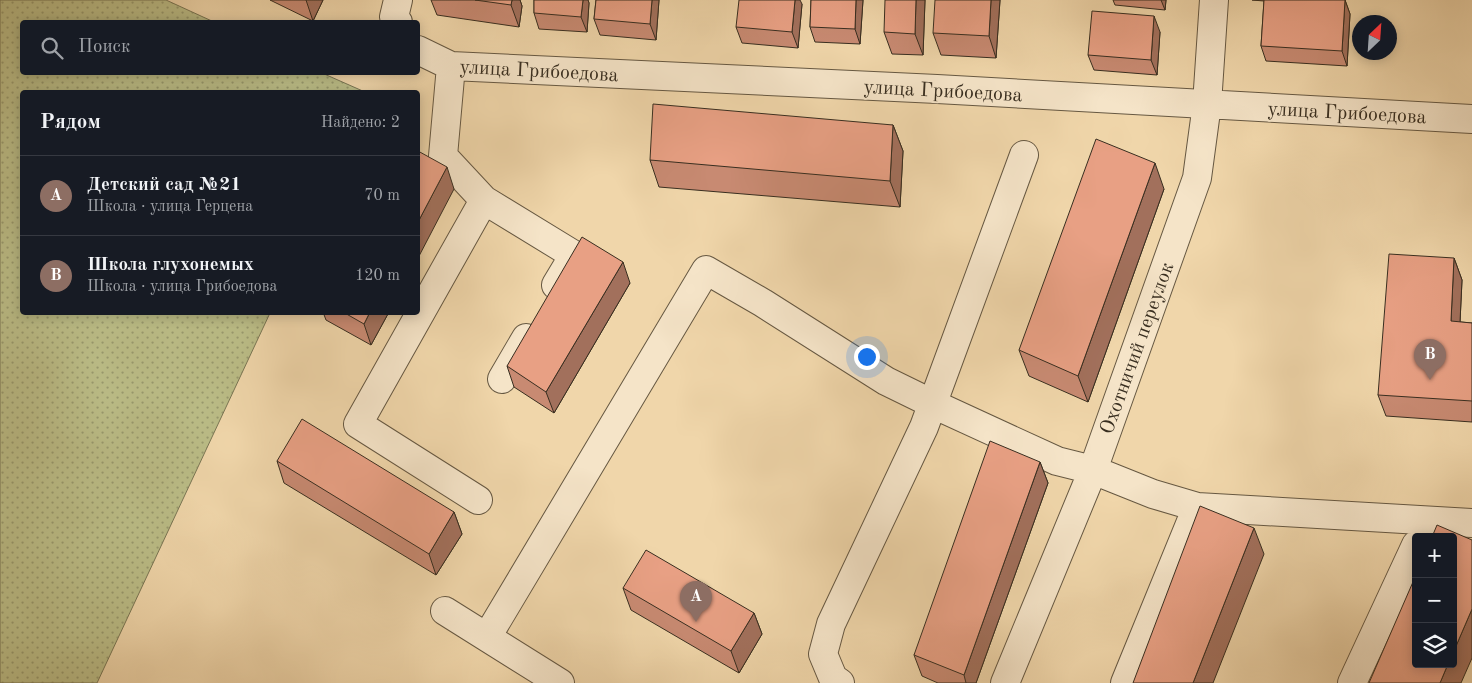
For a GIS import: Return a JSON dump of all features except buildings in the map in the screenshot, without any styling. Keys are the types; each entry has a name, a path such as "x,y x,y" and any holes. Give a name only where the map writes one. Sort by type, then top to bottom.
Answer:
{"street":[{"name":"Охотничий переулок","path":"1004,683 1092,470 1197,178 1207,104 1214,0"},
{"name":"улица Грибоедова","path":"420,51 451,66 927,89 1472,119"},
{"path":"451,66 443,156 484,200 574,255 502,379"},
{"path":"840,683 833,678 823,654 831,624 920,436 1024,155"},
{"path":"420,314 484,200"},
{"path":"488,637 706,270 763,303 886,381 1057,461 1092,470 1153,494 1197,507 1424,528 1472,523"},
{"path":"419,315 358,424 478,500"},
{"path":"1125,683 1197,507"},
{"path":"1352,683 1412,554"},
{"path":"445,611 560,683"}],"green space":[{"path":"0,0 166,0 210,20 20,20 20,75 327,75 360,90 20,90 20,315 269,315 97,683 0,683"}],"place":[{"name":"Школа глухонемых","path":"1430,380"},
{"name":"Детский сад №21","path":"696,622"}]}
